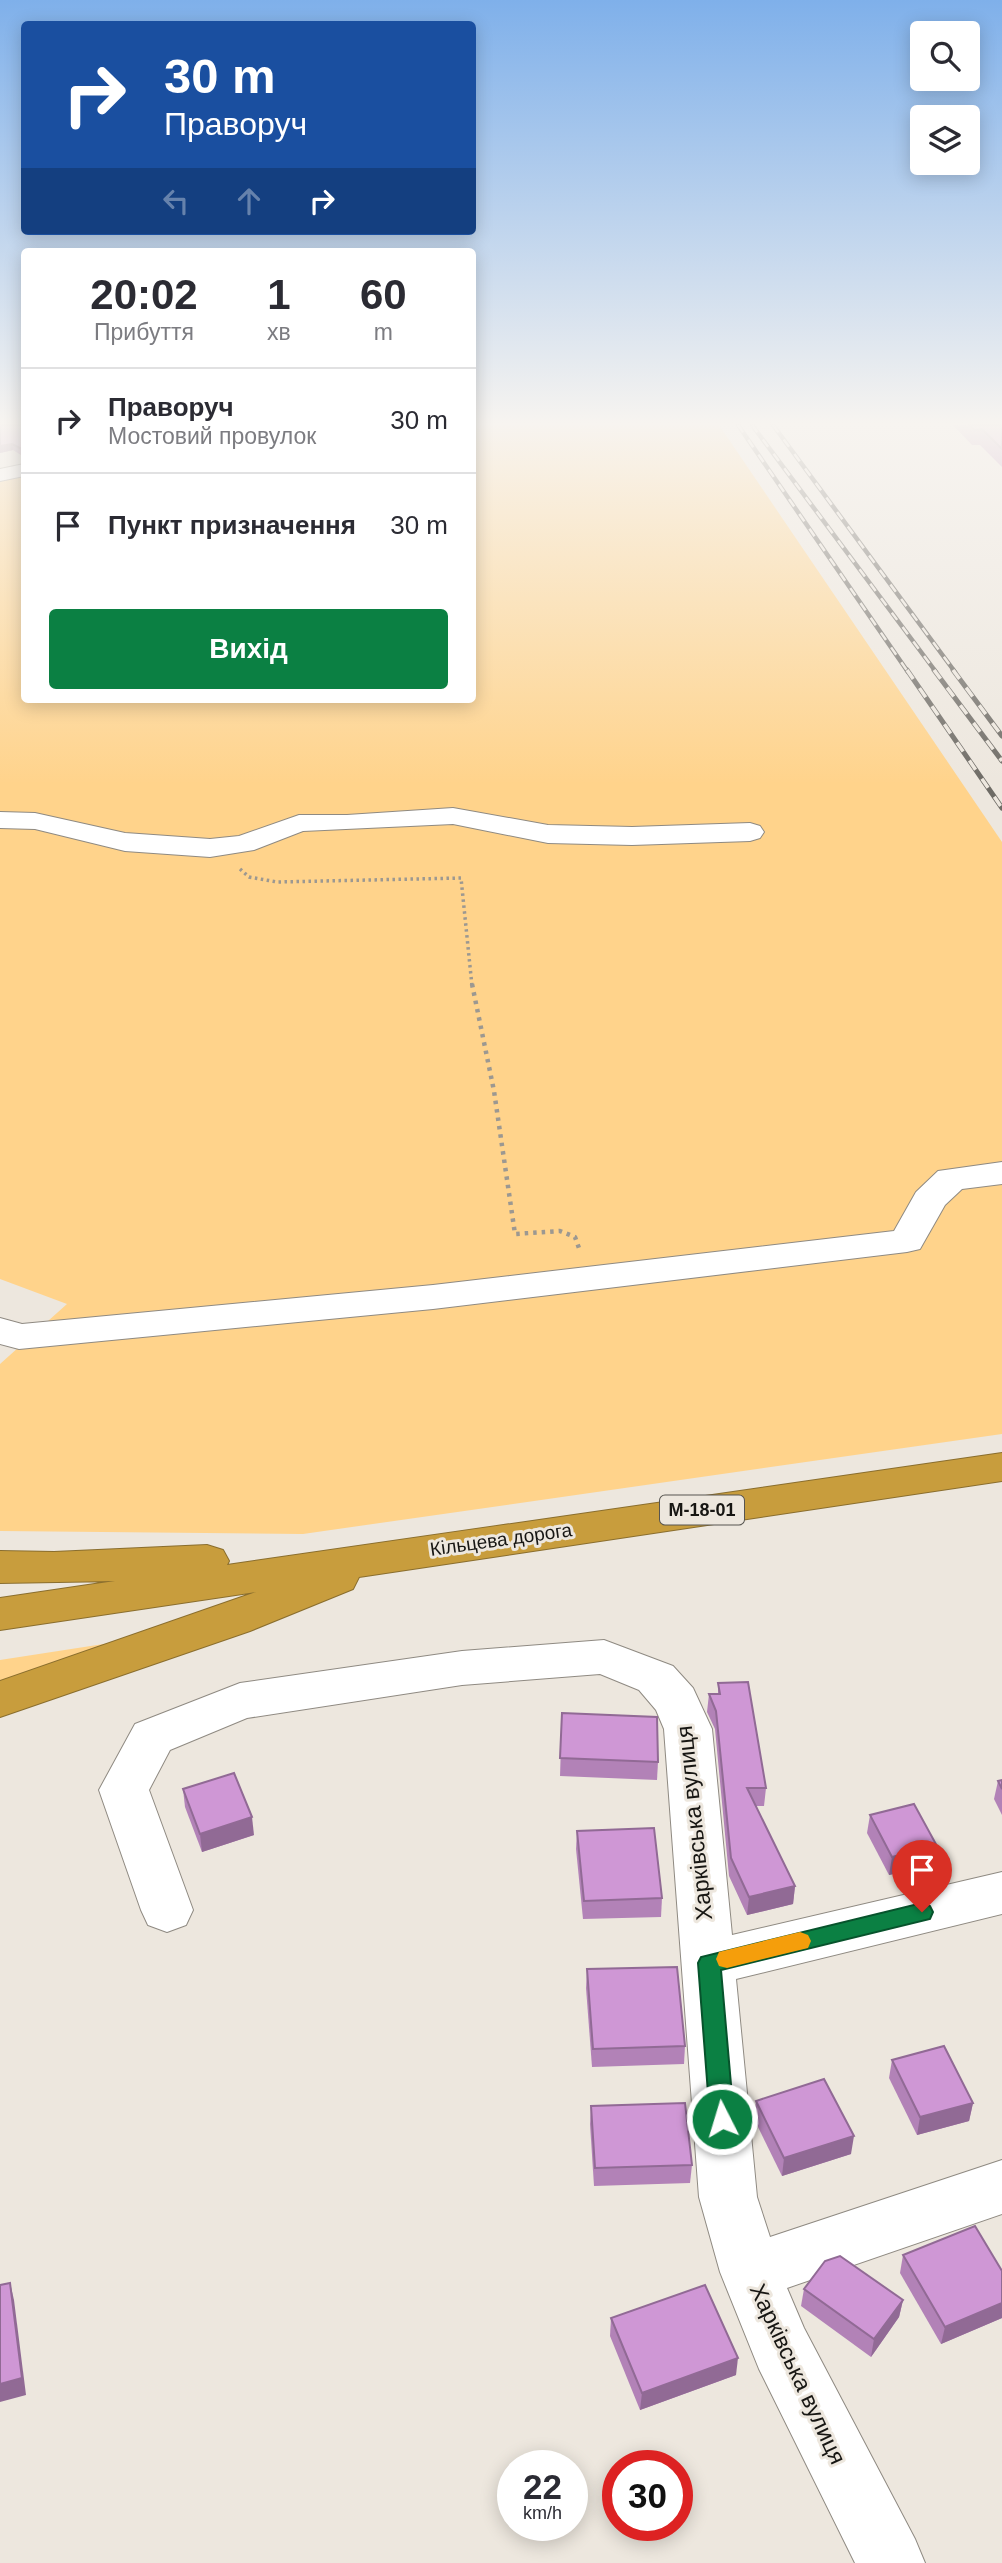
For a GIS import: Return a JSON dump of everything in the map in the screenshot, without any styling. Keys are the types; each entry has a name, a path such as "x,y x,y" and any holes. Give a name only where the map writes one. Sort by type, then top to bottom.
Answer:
{"highway":[{"name":"Кільцева дорога","path":"0,1614 401,1553 1002,1467"},
{"name":"М-18-01","path":"0,1567 54,1568 401,1553"},
{"name":"М-18-01","path":"0,1699 234,1619 401,1553"}],"street":[{"path":"1,824 35,821 125,842 210,848 244,845 299,823 453,816 548,834 632,836 750,832"},
{"path":"0,1330 19,1337 433,1297 907,1241 929,1200 951,1179 1002,1173"},
{"name":"Харківська вулиця","path":"167,1910 124,1790 152,1737 240,1701 462,1668 604,1657 656,1678 676,1701 688,1730 728,2197 750,2272 781,2348 891,2563"},
{"path":"709,1963 1002,1893"},
{"path":"750,2272 1002,2187"}],"path":[{"path":"244,845 237,867 249,877 277,882 461,878 473,993 494,1091 514,1234 560,1231 575,1237 591,1278"}],"shaded area":[{"path":"0,545 21,545 21,703 476,703 476,545 800,545 1002,842 1002,1434 303,1534 0,1531 0,1364 67,1304 0,1279"},
{"path":"110,1643 0,1690 0,1660"}],"building":[{"path":"748,1682 766,1788 747,1788 795,1886 749,1897 731,1858 716,1711 709,1694 720,1694 718,1683"},
{"path":"562,1713 657,1717 658,1762 560,1758"},
{"path":"234,1773 252,1817 200,1834 183,1789"},
{"path":"914,1804 937,1846 892,1857 870,1815"},
{"path":"654,1828 662,1898 584,1901 577,1831"},
{"path":"677,1967 685,2046 593,2049 587,1969"},
{"path":"944,2046 973,2103 920,2117 892,2060"},
{"path":"824,2079 854,2136 784,2158 756,2101"},
{"path":"685,2103 692,2165 595,2168 591,2106"},
{"path":"975,2226 1002,2271 1002,2303 945,2327 903,2255"},
{"path":"840,2256 903,2300 874,2339 804,2289 825,2261"},
{"path":"10,2283 22,2378 0,2384 0,2285"},
{"path":"705,2285 738,2358 642,2393 611,2318"}],"railway":[{"path":"820,545 908,672"},
{"path":"841,545 936,672"},
{"path":"861,545 955,672"},
{"path":"907,670 1002,808"},
{"path":"934,670 1002,761"},
{"path":"953,670 1002,736"}],"slow traffic":[{"path":"727,1959 800,1941"}],"route":[{"path":"722,2119 709,1963 922,1912"}]}
